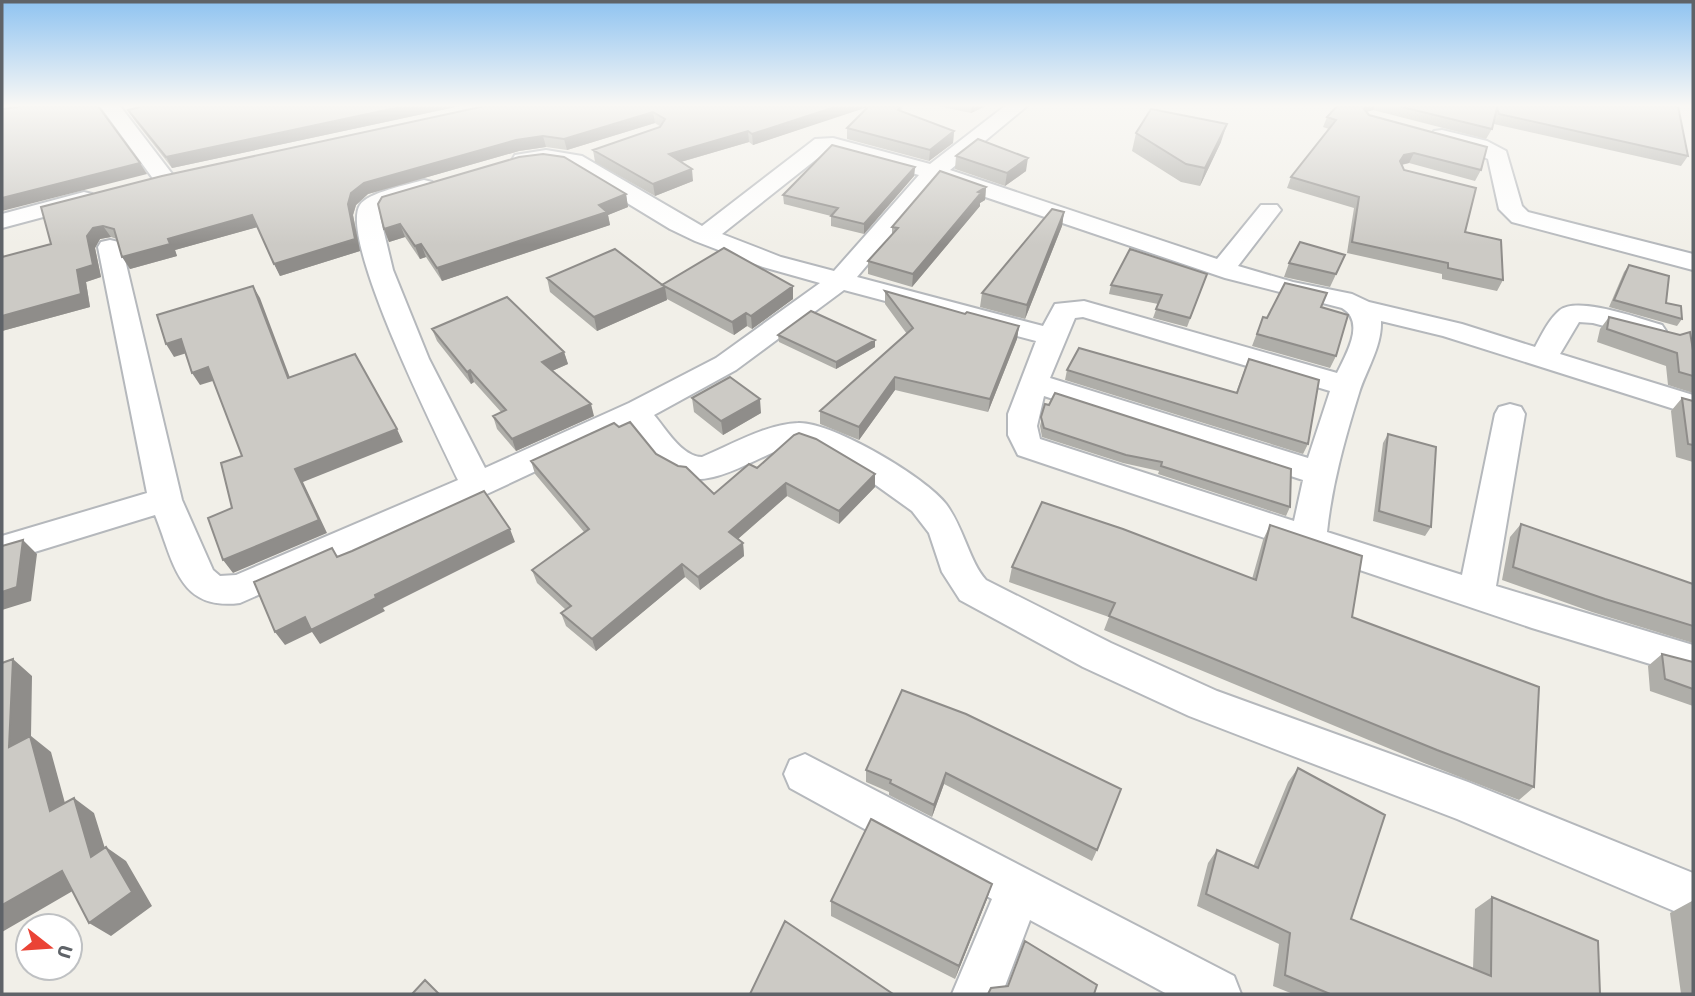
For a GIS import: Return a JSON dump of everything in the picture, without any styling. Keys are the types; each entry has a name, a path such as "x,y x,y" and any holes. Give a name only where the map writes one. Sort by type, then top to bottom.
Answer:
{"street":[{"path":"145,152 164,179"},
{"path":"493,168 536,158 569,160 592,152"},
{"path":"704,236 811,152"},
{"path":"864,152 934,172 1223,269 1349,302 1361,308 1452,330 1693,405"},
{"path":"110,247 165,500 199,579 206,587 219,591 240,589 477,485 634,412 726,364 840,281 934,172 959,152"},
{"path":"1494,152 1498,156 1507,198 1515,213 1528,220 1693,262"},
{"path":"569,160 704,236 772,262 1052,337"},
{"path":"140,185 190,174"},
{"path":"441,182 377,202 370,207 368,216 380,270 415,359 477,485"},
{"path":"1482,192 1507,198"},
{"path":"2,221 103,194"},
{"path":"1223,269 1269,210"},
{"path":"1309,539 1312,500 1319,473 1367,332 1367,316 1361,308"},
{"path":"1347,386 1084,309 1065,310 1034,383 1022,424 1024,441 1029,447 1476,594 1693,661"},
{"path":"1543,358 1562,324 1572,314 1594,315 1670,336"},
{"path":"1034,383 1319,473"},
{"path":"634,412 676,461 692,468 705,468 801,433 814,436 852,454 931,508 952,544 955,565 961,577 973,590 1097,655 1203,704 1468,803 1693,896"},
{"path":"1476,594 1510,414"},
{"path":"2,549 165,500"},
{"path":"805,775 1216,994"},
{"path":"977,994 1019,889"}],"building":[{"path":"2,152 132,152 140,163 2,198"},
{"path":"162,152 187,152 166,157"},
{"path":"271,152 472,152 364,183 351,193 348,204 355,239 274,264 252,215 168,239 170,244 122,257 114,229 103,226 93,228 87,236 93,265 77,270 81,294 2,316 2,257 51,244 41,207 162,176"},
{"path":"597,152 674,152 669,154 692,169 653,184"},
{"path":"825,152 860,152 915,167 864,224 831,216 838,208 783,195"},
{"path":"961,152 1013,152 1028,158 1007,173 956,156"},
{"path":"1167,152 1213,152 1205,168 1186,164"},
{"path":"1310,152 1486,152 1481,170 1414,153 1404,155 1400,161 1404,170 1476,188 1465,232 1501,240 1503,280 1448,268 1448,263 1352,242 1359,197 1291,177"},
{"path":"543,154 564,157 626,194 599,205 607,212 437,268 421,244 415,246 400,224 384,229 378,204 382,197 519,157"},
{"path":"940,171 986,187 978,192 981,193 913,274 868,261 898,228 892,227"},
{"path":"1052,209 1064,212 1027,305 982,293"},
{"path":"1300,242 1345,255 1336,274 1289,263"},
{"path":"724,248 793,286 751,316 746,313 732,322 662,285"},
{"path":"615,249 665,287 594,317 547,278"},
{"path":"1130,249 1207,274 1190,318 1156,309 1162,295 1111,285"},
{"path":"1629,265 1669,276 1666,303 1681,306 1682,319 1614,300"},
{"path":"1285,283 1327,293 1321,307 1348,315 1336,356 1257,334 1263,317 1267,318"},
{"path":"253,286 288,378 355,354 397,429 295,469 319,520 223,560 208,518 232,508 221,463 242,456 208,367 192,373 181,339 166,344 157,315"},
{"path":"885,291 1019,326 990,399 895,377 859,427 820,411 913,328"},
{"path":"507,297 564,352 542,362 591,404 512,439 493,416 506,410 470,370 467,372 432,329"},
{"path":"811,311 875,340 836,362 778,335"},
{"path":"1609,317 1680,335 1690,332 1693,376 1679,372 1677,353 1607,329"},
{"path":"1079,348 1237,393 1249,359 1319,380 1308,444 1067,370"},
{"path":"730,377 760,399 721,421 692,398"},
{"path":"1055,393 1291,469 1290,507 1161,466 1162,462 1126,455 1044,428 1041,417 1045,404 1049,405"},
{"path":"1682,398 1693,401 1693,445 1688,444"},
{"path":"630,422 656,454 678,466 686,467 714,494 749,464 757,468 799,433 816,439 875,474 839,511 786,483 729,532 743,543 698,577 682,564 592,639 561,613 571,606 532,570 589,529 531,461 614,423 619,427"},
{"path":"1388,434 1436,447 1431,527 1379,511"},
{"path":"484,491 510,529 375,595 376,598 311,630 305,617 275,632 254,582 332,548 337,557"},
{"path":"1042,502 1123,529 1256,580 1270,525 1362,556 1352,617 1539,687 1534,787 1109,616 1115,603 1012,567"},
{"path":"1521,524 1693,584 1693,626 1513,567"},
{"path":"23,540 17,587 2,592 2,546"},
{"path":"1662,654 1693,662 1693,689 1665,679"},
{"path":"13,659 9,747 30,736 50,811 74,798 91,857 106,847 132,892 89,923 62,871 2,905 2,663"},
{"path":"902,690 966,714 1121,789 1097,850 946,773 934,805 890,783 891,780 866,770"},
{"path":"1298,768 1385,815 1351,919 1491,976 1492,897 1598,941 1600,994 1330,994 1285,975 1290,933 1206,894 1217,850 1258,868"},
{"path":"871,819 992,884 959,966 831,901"},
{"path":"785,921 893,994 750,994"},
{"path":"1025,941 1097,985 1094,994 988,994 991,988 1008,986"},
{"path":"425,980 439,994 412,994"}]}
